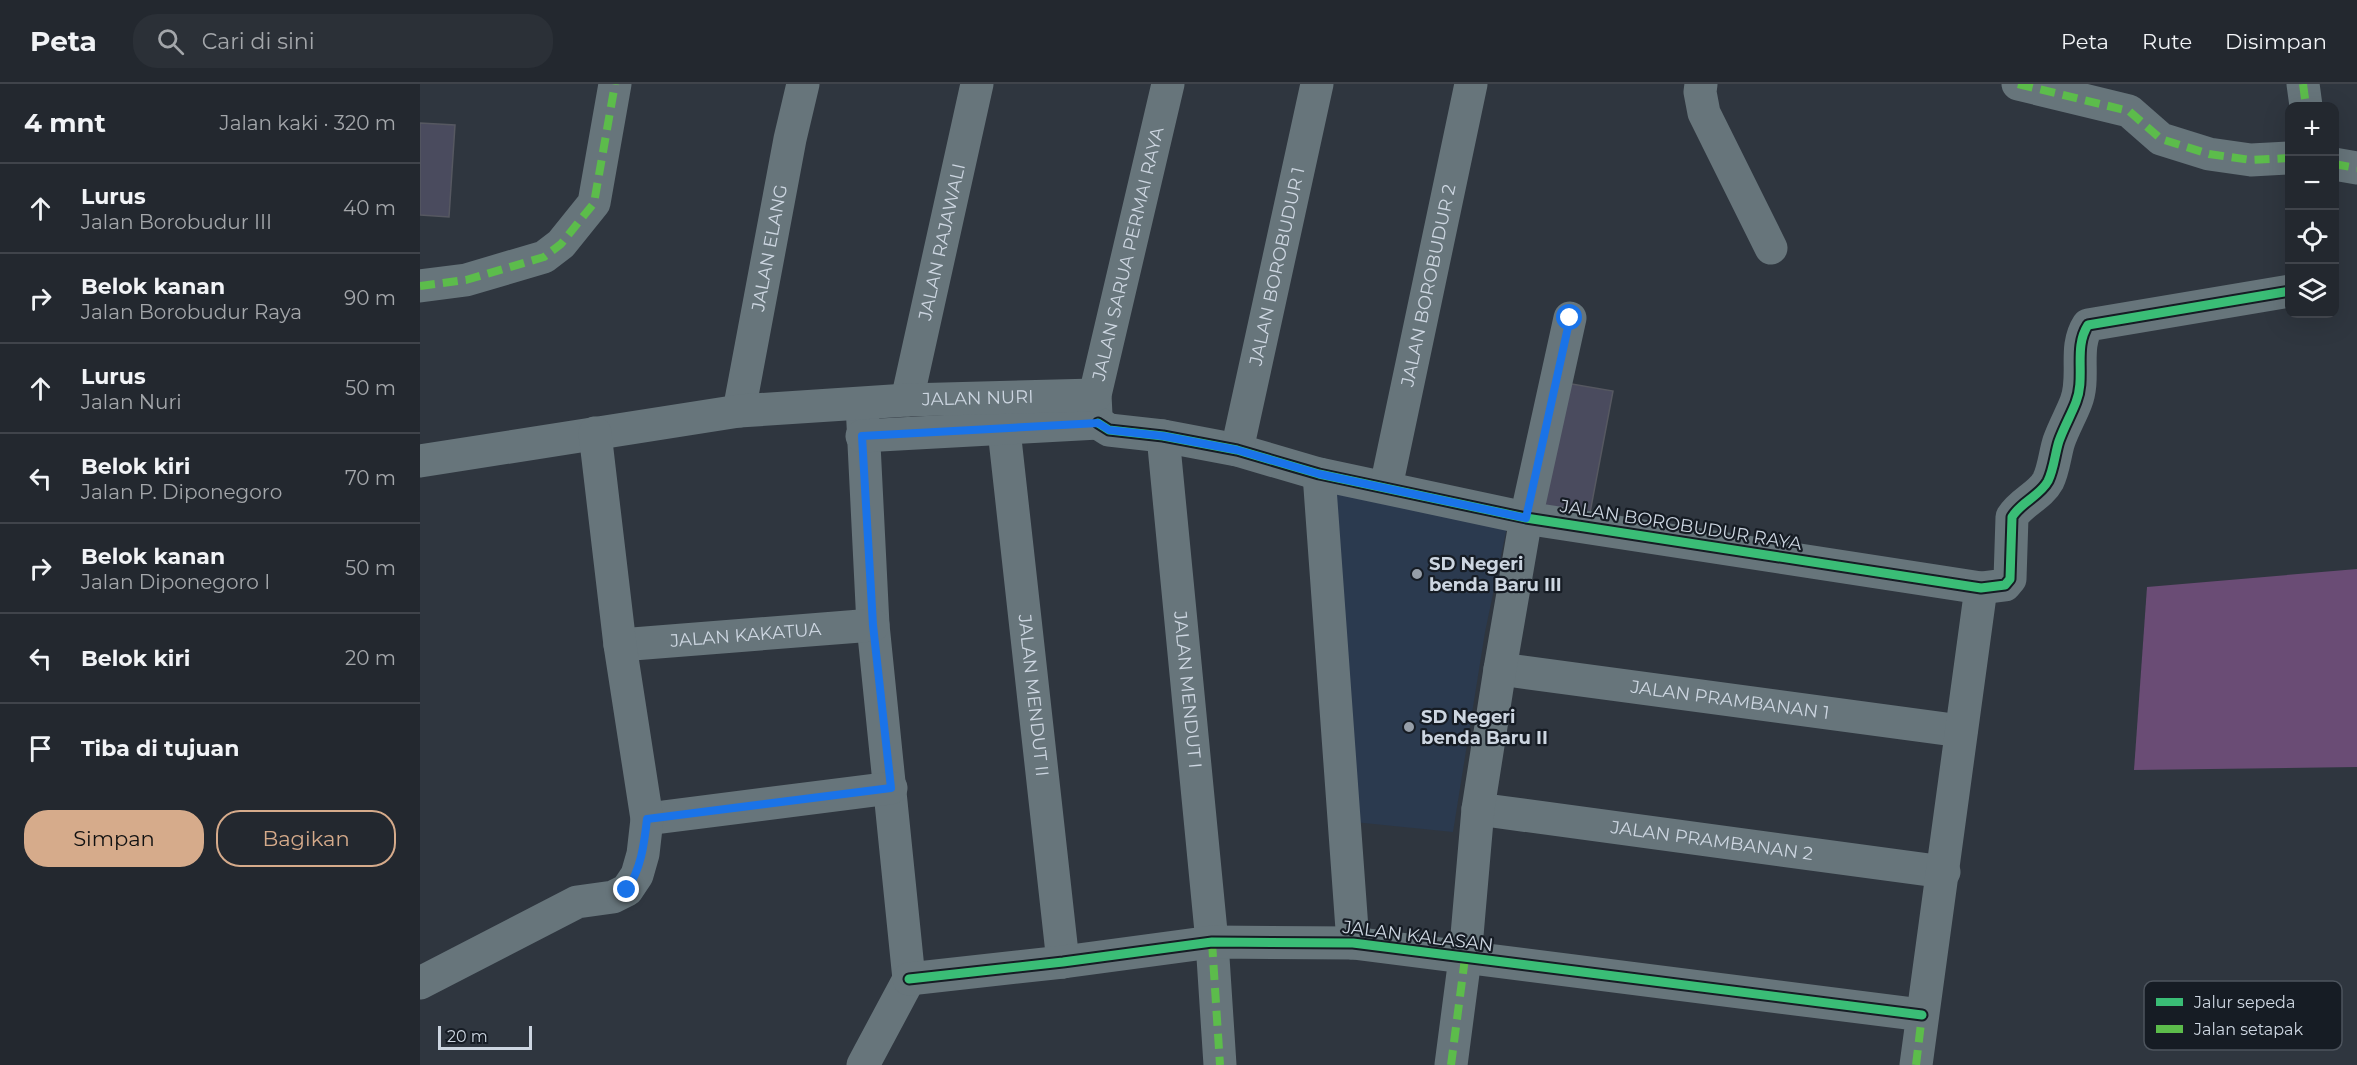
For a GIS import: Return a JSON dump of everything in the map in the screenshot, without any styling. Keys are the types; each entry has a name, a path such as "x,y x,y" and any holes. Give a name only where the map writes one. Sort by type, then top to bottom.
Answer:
{"street":[{"path":"420,286 466,280 544,256 561,244 594,203 615,84"},
{"name":"JALAN ELANG","path":"739,411 790,139 803,84"},
{"name":"JALAN RAJAWALI","path":"907,400 977,84"},
{"name":"JALAN SARUA PERMAI RAYA","path":"1096,409 1168,84"},
{"name":"JALAN BOROBUDUR 1","path":"1237,450 1317,84"},
{"name":"JALAN BOROBUDUR 2","path":"1386,487 1471,84"},
{"path":"1701,84 1700,92 1704,113 1772,248"},
{"path":"2018,84 2129,111 2161,139 2209,154 2251,160 2285,158"},
{"path":"2303,84 2305,102"},
{"path":"2339,165 2357,168"},
{"path":"1916,1065 1981,588 2005,585 2010,579 2013,517 2017,509 2042,489 2048,481 2060,437 2077,400 2080,387 2081,334 2088,325 2285,292"},
{"path":"1451,1065 1465,958 1478,809 1500,669 1526,518 1570,318"},
{"name":"JALAN NURI","path":"420,461 739,411 907,400 1096,409"},
{"path":"862,404 873,625 909,979 863,1065"},
{"name":"JALAN NURI","path":"862,436 1004,430 1096,409"},
{"name":"JALAN BOROBUDUR RAYA","path":"1096,409 1109,430 1163,436 1237,450 1319,474 1526,518 1981,588"},
{"name":"JALAN MENDUT II","path":"1004,430 1063,962"},
{"path":"420,983 577,902 613,897 627,890 637,874 643,854 647,819 620,645 595,433"},
{"name":"JALAN MENDUT I","path":"1163,436 1212,942 1220,1065"},
{"path":"1319,474 1353,943"},
{"name":"JALAN KAKATUA","path":"620,645 873,625"},
{"name":"JALAN PRAMBANAN 1","path":"1500,669 1961,731"},
{"path":"647,819 891,788"},
{"name":"JALAN PRAMBANAN 2","path":"1478,809 1944,872"},
{"name":"JALAN KALASAN","path":"909,979 1212,942 1353,943 1923,1015"}],"shaded area":[{"path":"1331,487 1507,527 1485,632 1453,832 1354,822"},
{"path":"2357,569 2357,767 2134,770 2147,587"}],"building":[{"path":"420,123 455,125 449,217 420,215"},
{"path":"1560,382 1613,391 1589,518 1537,508"}],"marked path":[{"path":"420,286 466,280 544,257 561,244 594,203 615,84"},
{"path":"2018,84 2129,111 2161,139 2209,154 2251,160 2285,158"},
{"path":"2303,84 2305,102"},
{"path":"2339,165 2357,168"},
{"path":"1212,942 1220,1065"},
{"path":"1451,1065 1465,958"},
{"path":"1916,1065 1922,1015"}],"cycle path":[{"path":"1098,423 1109,430 1163,436 1237,450 1319,474 1526,518 1981,588 2005,585 2010,579 2012,517 2020,507 2045,486 2050,476 2059,441 2079,392 2081,343 2088,325 2285,292"},
{"path":"909,979 1212,942 1353,943 1922,1015"}],"place":[{"name":"SD Negeri benda Baru III","path":"1417,574"},
{"name":"SD Negeri benda Baru II","path":"1409,727"}],"route":[{"path":"627,890 637,874 643,854 647,819 891,788 873,625 862,436 1004,430 1098,423 1109,430 1163,436 1237,450 1319,474 1526,518 1570,318"}]}
